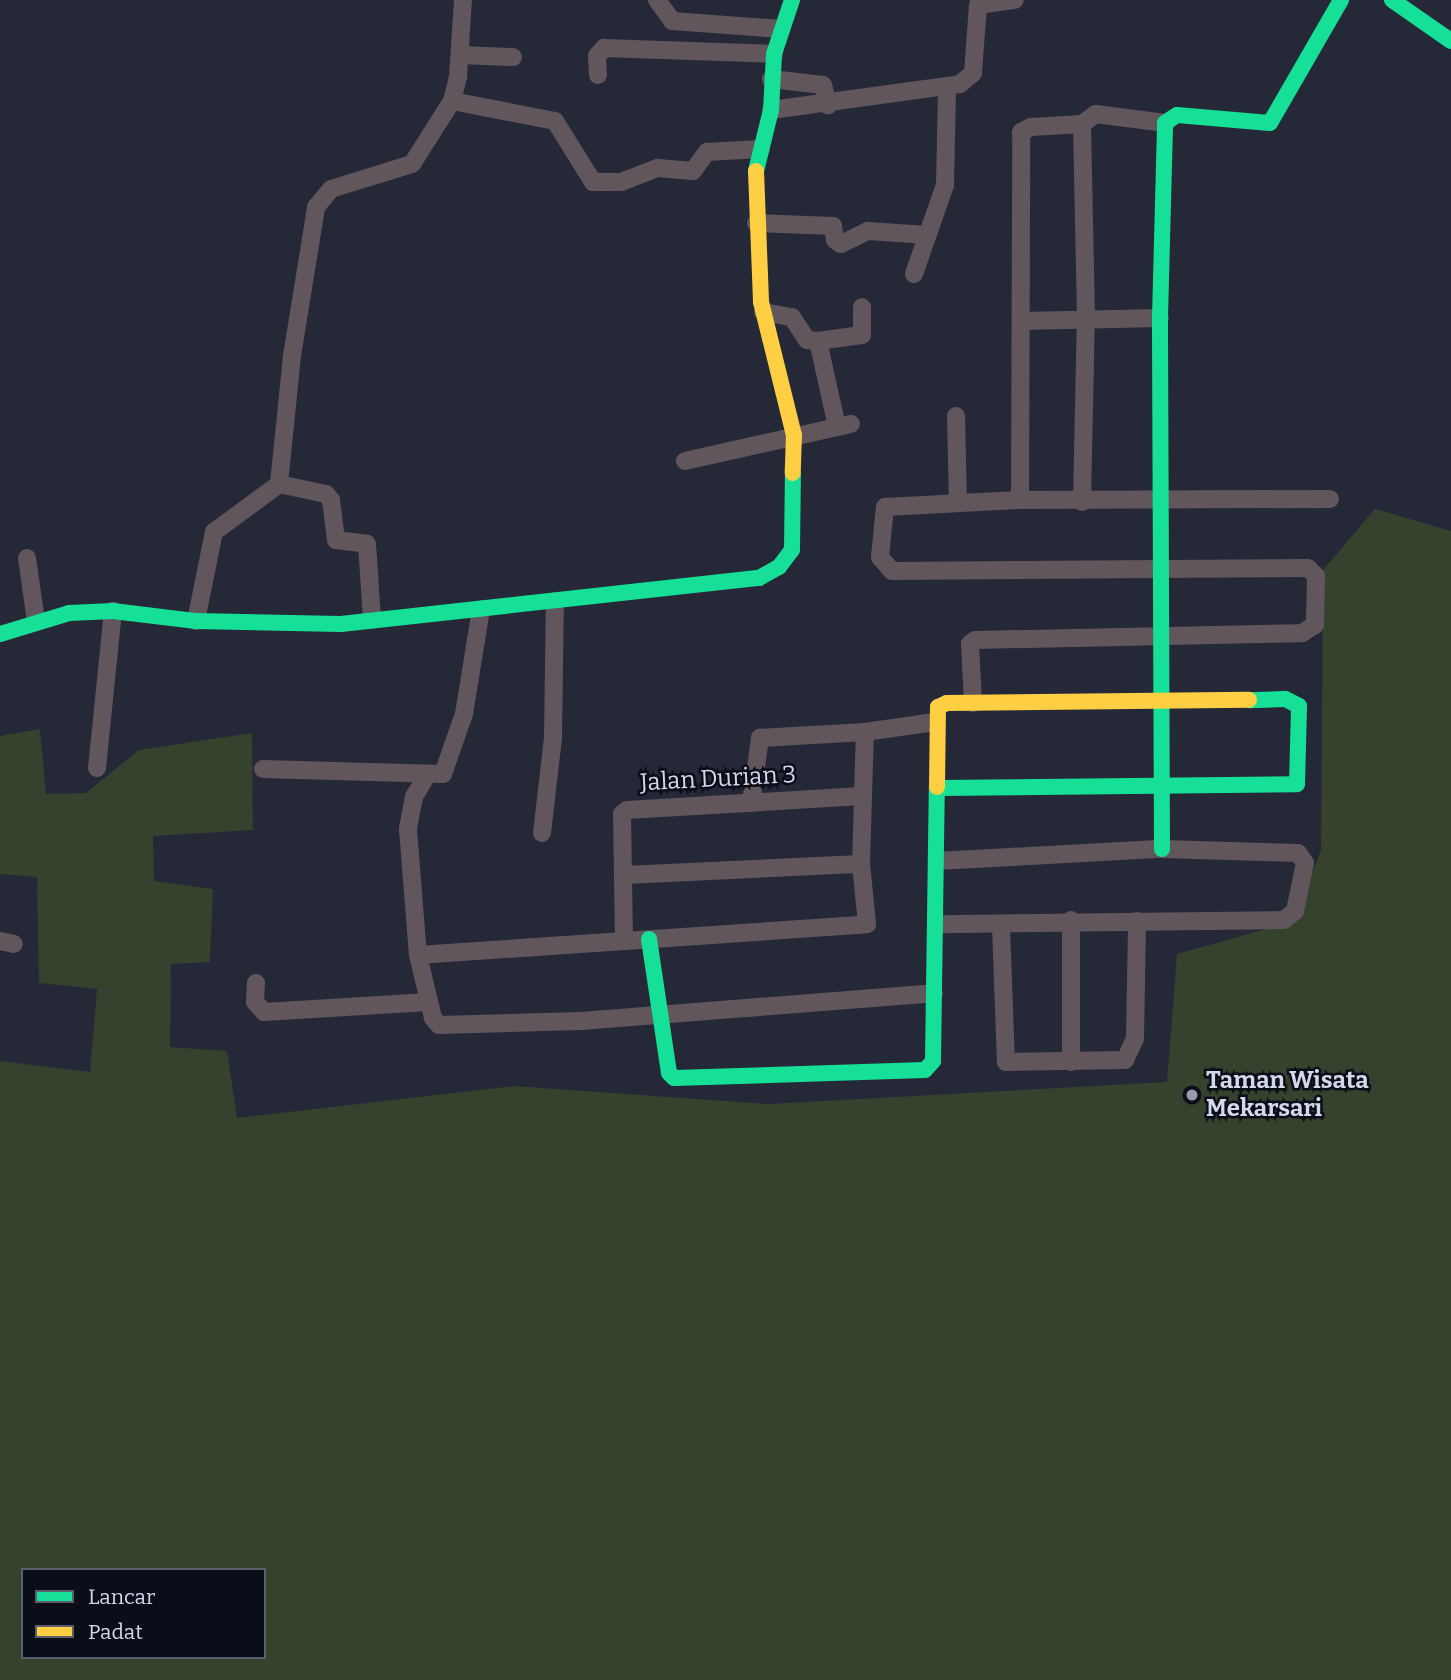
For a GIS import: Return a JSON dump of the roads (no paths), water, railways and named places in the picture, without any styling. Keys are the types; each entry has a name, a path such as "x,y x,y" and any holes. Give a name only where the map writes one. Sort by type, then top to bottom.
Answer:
{"street":[{"path":"196,621 214,532 279,484 292,356 316,207 331,189 412,164 452,100 460,55 463,0"},
{"path":"657,0 672,21 781,29"},
{"path":"0,634 36,621 113,611 196,621 372,620 759,578 779,567 792,550 794,435 763,312 754,177 771,110 774,54 792,0"},
{"path":"771,110 828,105 960,84 973,73 978,5 1015,0"},
{"path":"1020,500 1021,132 1031,127 1082,124 1096,114 1165,123 1177,115 1191,115 1270,123 1342,0"},
{"path":"1392,0 1451,41"},
{"path":"598,75 597,56 604,48 774,54"},
{"path":"460,55 513,57"},
{"path":"771,79 823,85 828,105"},
{"path":"914,275 945,186 947,86"},
{"path":"452,100 555,121 593,182 621,182 658,168 693,171 707,152 761,149"},
{"path":"1161,849 1160,318 1165,123"},
{"path":"1082,124 1086,317 1082,502"},
{"path":"756,223 833,226 835,240 841,244 868,231 927,235"},
{"path":"763,312 790,316 808,341 818,341 862,335 862,307"},
{"path":"1021,321 1086,317 1160,318"},
{"path":"685,461 844,426 818,341"},
{"path":"956,416 958,501"},
{"path":"279,484 326,494 336,540 367,544 372,620"},
{"path":"973,703 970,644 975,640 1302,633 1315,625 1316,576 1308,568 892,571 880,557 883,509 958,501 1330,499"},
{"path":"27,558 36,621"},
{"path":"542,833 553,738 555,601"},
{"path":"263,769 443,774 453,753 481,609"},
{"path":"97,768 113,611"},
{"path":"649,939 663,1012 669,1073 674,1077 925,1070 933,1061 937,924 934,722 938,707 973,703 1162,704 1293,700 1300,711 1300,779 1290,785 937,788"},
{"path":"751,803 760,738 865,732 934,722"},
{"path":"418,955 862,926 869,919 862,863 865,732"},
{"path":"428,775 414,797 408,829 418,955 434,1021 442,1025 581,1021 663,1012 934,993"},
{"name":"Jalan Durian 3","path":"624,941 622,814 626,810 862,796"},
{"path":"937,861 1161,849 1298,853 1305,863 1295,911 1284,920 1071,920 1001,926 937,924"},
{"path":"625,876 862,863"},
{"path":"1071,920 1071,1062"},
{"path":"1001,926 1006,1062 1071,1062 1129,1057 1135,1039 1137,921"},
{"path":"256,983 255,1002 264,1012 429,1002"}],"place":[{"name":"Taman Wisata Mekarsari","path":"1192,1095"}]}
